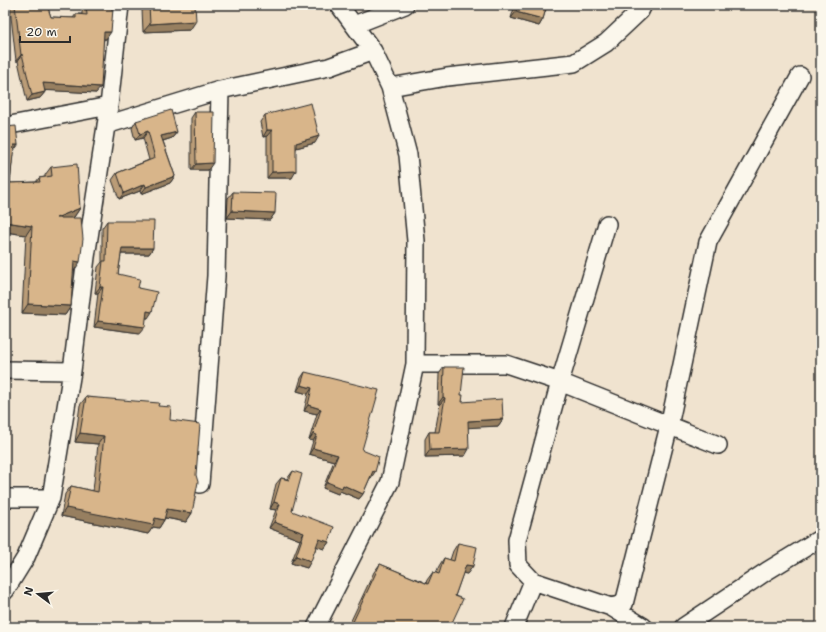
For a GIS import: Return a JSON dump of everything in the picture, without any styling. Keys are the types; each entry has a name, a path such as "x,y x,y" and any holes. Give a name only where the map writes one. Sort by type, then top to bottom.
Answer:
{"street":[{"path":"5,591 26,557 51,498 72,371 86,256 109,106 120,5"},
{"path":"316,627 390,482 415,364 416,241 408,155 390,87 373,51 339,5"},
{"path":"354,25 405,5"},
{"path":"390,87 447,77 574,63 606,43 640,11 643,5"},
{"path":"106,125 220,90 329,67 373,51"},
{"path":"611,607 624,604 669,426 708,242 800,76"},
{"path":"200,484 216,276 220,90"},
{"path":"5,126 109,106"},
{"path":"607,224 560,382 518,540 518,565 533,581 611,607 644,627"},
{"path":"415,364 506,364 560,382 718,445"},
{"path":"5,370 72,371"},
{"path":"5,498 51,498"},
{"path":"683,627 767,570 821,538"},
{"path":"514,627 533,581"}],"building":[{"path":"15,5 47,5 51,17 76,18 76,14 87,15 86,5 111,5 111,9 113,9 111,32 104,32 101,87 43,83 45,92 32,95 22,54 21,55"},
{"path":"149,5 195,5 196,21 150,24"},
{"path":"517,5 547,5 543,19 516,12"},
{"path":"311,103 319,136 296,143 296,171 272,172 272,130 267,130 265,115"},
{"path":"171,110 177,132 161,136 175,176 146,187 145,184 124,193 117,173 155,158 148,131 140,134 136,121"},
{"path":"195,112 214,112 213,163 196,164"},
{"path":"16,126 18,145 14,145 10,183 40,182 39,178 52,176 51,167 77,164 80,208 56,218 81,218 83,239 80,262 74,261 71,306 28,304 32,226 5,222 5,127"},
{"path":"233,192 276,193 275,213 232,211"},
{"path":"107,221 154,221 153,248 122,248 118,274 140,279 138,288 157,292 152,312 147,311 145,327 98,321 103,287 100,287 103,261 106,261"},
{"path":"444,367 464,367 461,395 463,395 462,402 502,399 503,419 468,421 469,449 430,450 429,432 439,432 445,398 443,397"},
{"path":"305,372 379,390 362,450 379,457 375,472 373,471 363,494 343,485 342,488 327,482 338,455 313,448 317,435 313,434 321,409 308,405 312,388 301,385"},
{"path":"86,397 159,403 158,406 171,407 170,420 200,424 196,475 198,482 192,513 167,509 164,520 155,518 153,525 66,508 71,486 98,492 104,436 80,433"},
{"path":"293,471 302,474 292,511 334,527 329,542 319,539 311,561 296,556 304,533 274,522 280,504 274,502 281,478 289,480"},
{"path":"458,543 477,547 473,566 466,565 455,596 463,599 450,627 354,627 355,625 352,624 380,564 428,584 433,572 439,574 444,558 454,561"}]}
